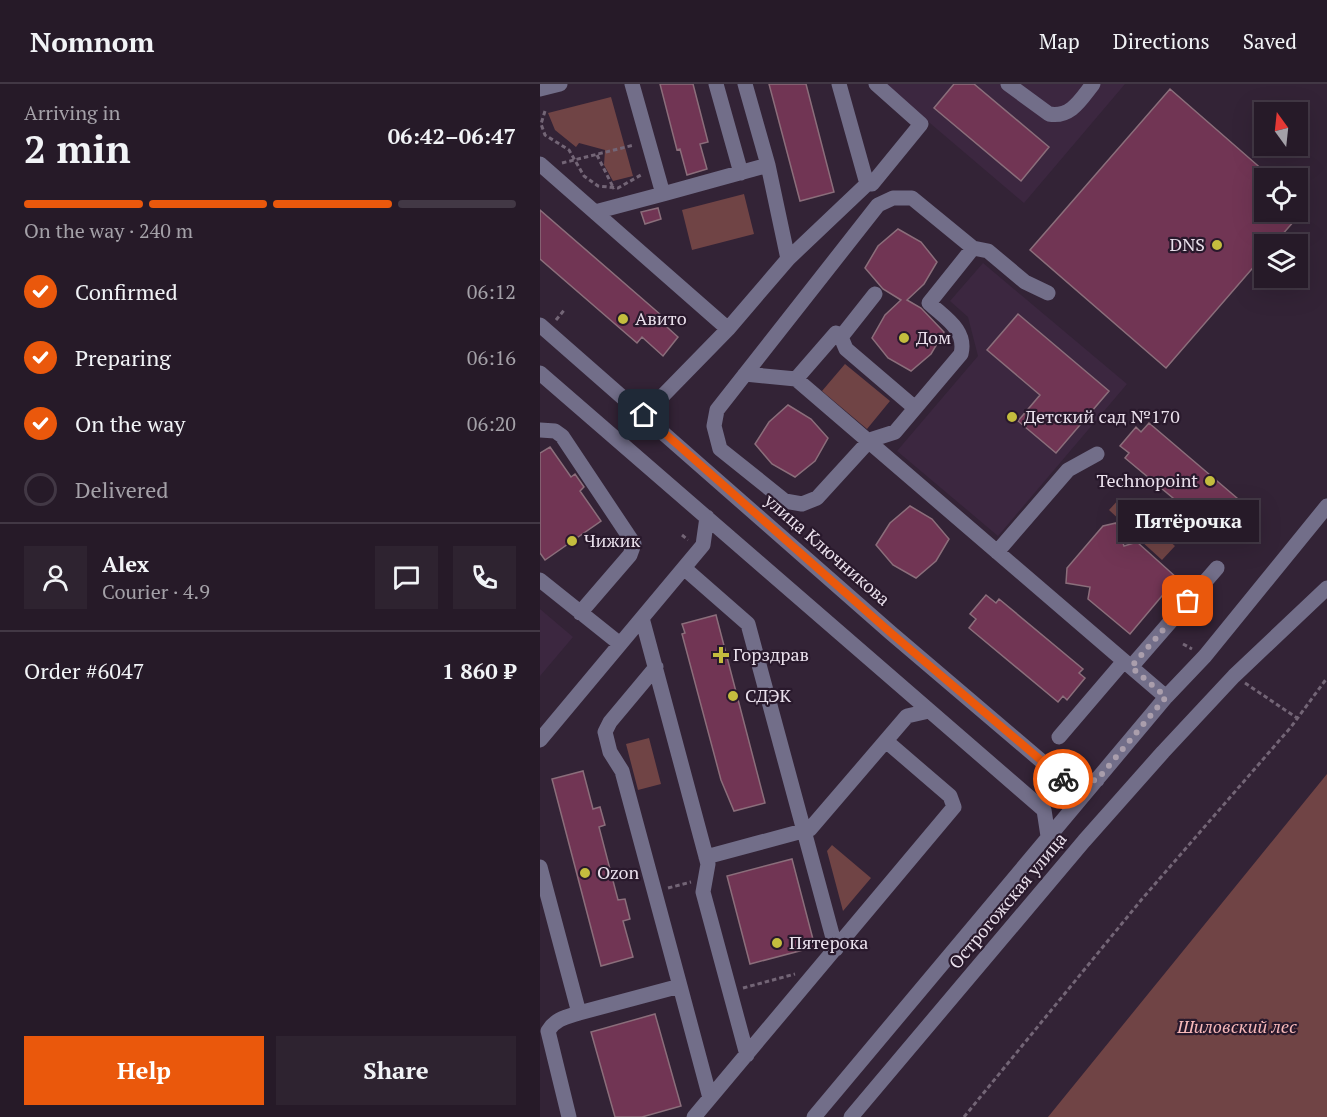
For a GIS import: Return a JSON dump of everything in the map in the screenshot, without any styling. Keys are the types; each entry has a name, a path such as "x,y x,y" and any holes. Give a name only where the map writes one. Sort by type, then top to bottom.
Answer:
{"street":[{"path":"540,89 560,84"},
{"path":"632,84 663,194"},
{"path":"716,84 741,173"},
{"path":"746,84 768,165 788,259"},
{"path":"839,84 867,184"},
{"path":"644,415 728,329 788,259 867,184 872,184 921,124 876,84"},
{"path":"1008,84 1049,114 1058,115 1069,112 1093,84"},
{"path":"540,164 728,329"},
{"path":"596,212 768,165"},
{"path":"973,248 929,303 961,333 963,345 961,354 895,432 868,441 817,498 802,504 785,501 720,448 714,426 717,410 878,205 893,198 912,198 973,248 988,250 1025,282 1048,293"},
{"path":"841,337 874,294"},
{"name":"улица Ключникова","path":"540,325 891,633 1066,782 1097,780"},
{"path":"796,379 836,333 841,337 846,349 915,408"},
{"path":"540,373 1044,810 1048,836"},
{"path":"745,374 796,379 1166,697"},
{"path":"540,430 555,431 562,436 634,544 630,555 580,612"},
{"path":"997,552 1068,470 1097,454"},
{"path":"814,1117 1048,836 1166,697 1205,656 1327,506"},
{"path":"540,740 703,545 707,517"},
{"path":"703,545 733,539"},
{"path":"684,568 748,624 836,949"},
{"path":"1059,737 1217,568"},
{"path":"540,580 620,644"},
{"name":"Острогожская улица","path":"851,1117 1084,841 1163,752 1234,676 1327,588"},
{"path":"642,618 706,857 709,870 703,892 747,1055"},
{"path":"656,667 610,722 605,732 610,752 622,771 710,1098"},
{"path":"907,692 907,716"},
{"path":"706,857 810,829 907,716 929,711"},
{"path":"694,1117 954,807 950,796 886,741"},
{"path":"540,867 579,1013"},
{"path":"569,1117 548,1031 552,1024 562,1018 680,986"}],"path":[{"path":"545,111 541,124 544,135 569,150 576,159 581,172 590,182 614,189 624,187 635,178"},
{"path":"561,164 638,143"},
{"path":"596,154 618,196"},
{"path":"556,320 565,309"},
{"path":"963,1117 1142,899 1291,727 1327,678"},
{"path":"655,892 705,878"},
{"path":"730,991 800,973 811,979"}],"shaded area":[{"path":"884,84 1125,84 1024,203"},
{"name":"Детский сад №170","path":"983,263 1127,384 998,536 897,451 978,356 968,317 950,301"},
{"path":"540,609 573,637 540,676"}],"green space":[{"path":"611,97 633,176 613,181 604,165 605,150 579,143 576,147 555,130 548,113"},
{"path":"744,194 754,234 692,250 682,210"},
{"path":"845,364 890,401 867,429 822,391"},
{"path":"1120,498 1136,511 1124,524 1109,510"},
{"path":"1152,526 1175,546 1162,560 1140,540"},
{"path":"649,738 661,784 638,790 626,744"},
{"name":"Шиловский лес","path":"1327,774 1327,1117 1048,1117"},
{"path":"832,845 871,878 843,911 827,851"}],"building":[{"path":"660,84 693,84 708,142 700,144 707,169 687,175 680,149 677,150"},
{"path":"769,84 806,84 834,192 800,201"},
{"path":"954,84 974,84 1049,147 1021,181 934,108"},
{"path":"1170,89 1261,168 1254,168 1254,222 1293,222 1283,234 1254,234 1254,267 1166,368 1030,250"},
{"path":"658,208 661,219 645,224 641,212"},
{"path":"540,210 661,315 658,319 678,337 663,356 642,337 637,343 540,259"},
{"path":"898,229 921,242 937,262 924,284 907,300 921,308 944,332 931,354 911,371 888,358 872,338 885,315 901,300 883,289 865,268 878,246"},
{"path":"1018,314 1109,391 1056,453 1018,421 1040,395 987,350"},
{"path":"788,405 811,419 828,438 815,461 795,477 772,464 755,444 769,422"},
{"path":"1149,423 1237,498 1232,504 1236,507 1218,529 1212,524 1209,528 1125,458 1129,453 1120,446 1136,427 1141,432"},
{"path":"550,447 571,477 575,474 584,487 580,491 601,521 545,560 540,553 540,453"},
{"path":"910,506 932,519 949,539 936,561 916,578 893,565 876,545 890,523"},
{"path":"1116,523 1124,546 1137,542 1177,578 1130,634 1088,599 1090,587 1066,583 1067,568 1103,526"},
{"path":"986,595 996,603 999,599 1083,669 1079,673 1085,678 1067,700 1063,696 1058,702 969,628 976,619 970,614"},
{"path":"716,615 765,803 734,811 721,780 682,634 685,633 682,624"},
{"path":"583,771 593,809 600,807 605,825 599,827 618,900 625,899 630,919 623,921 633,957 601,966 552,779"},
{"path":"792,859 815,947 750,964 727,876"},
{"path":"655,1014 681,1106 642,1117 615,1117 591,1032"}],"way so far":[{"path":"1063,779 1066,782 1097,780 1166,697 1131,667 1188,601"}],"place":[{"name":"DNS","path":"1217,245"},
{"name":"Авито","path":"623,319"},
{"name":"Дом","path":"904,338"},
{"name":"Детский сад №170","path":"1012,417"},
{"name":"Technopoint","path":"1210,481"},
{"name":"Чижик","path":"572,541"},
{"name":"Пятёрочка","path":"1188,601"},
{"name":"Горздрав","path":"721,655"},
{"name":"СДЭК","path":"733,696"},
{"name":"Ozon","path":"585,873"},
{"name":"Пятерока","path":"777,943"}],"route":[{"path":"644,415 891,633 1063,779"}]}
